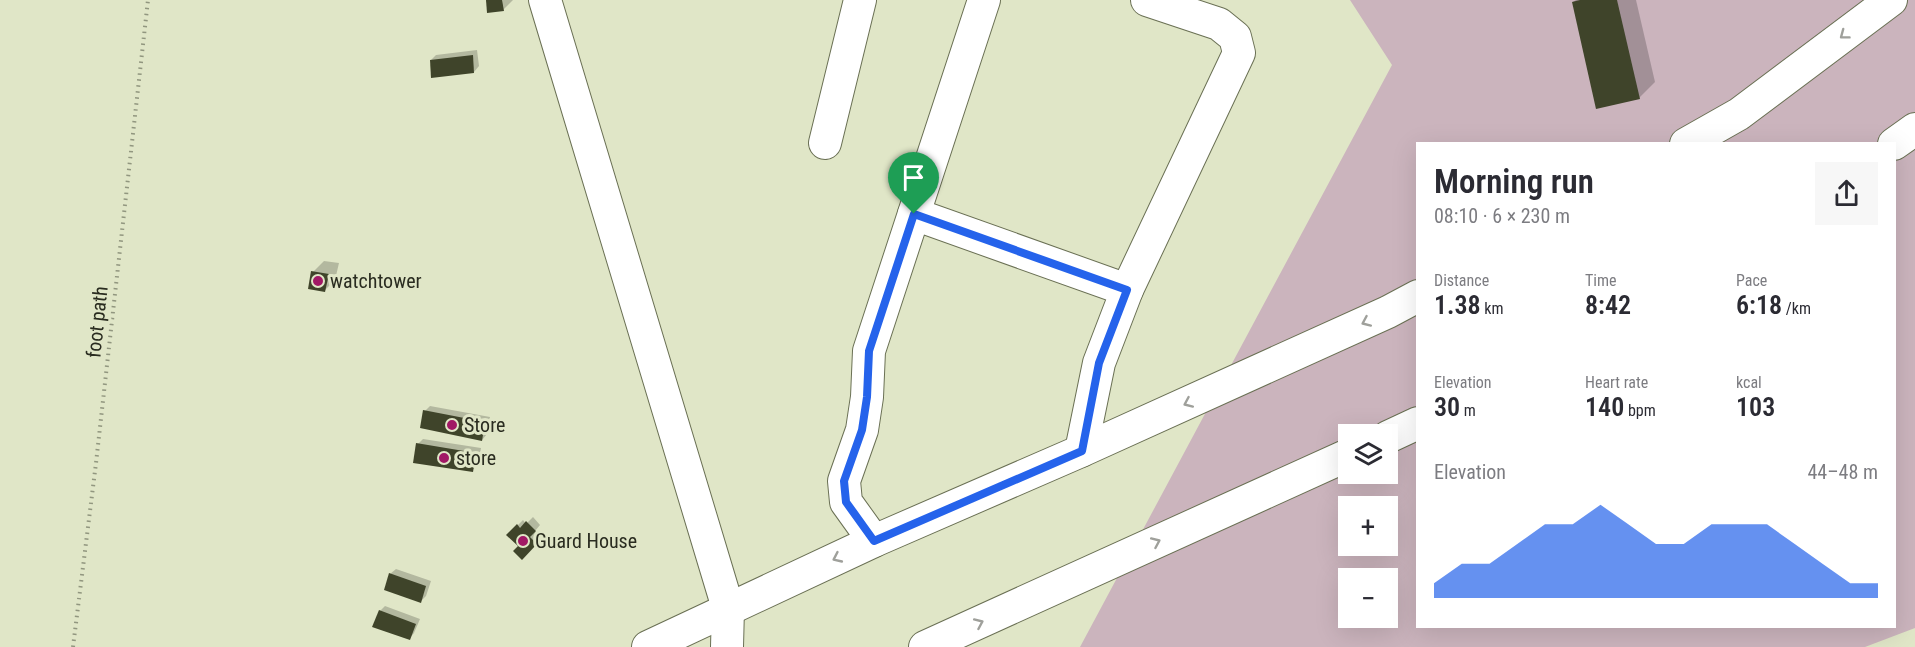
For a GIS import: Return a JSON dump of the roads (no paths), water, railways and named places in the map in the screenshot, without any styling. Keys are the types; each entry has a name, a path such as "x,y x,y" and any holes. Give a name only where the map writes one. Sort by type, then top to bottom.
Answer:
{"street":[{"path":"545,0 728,608 726,647"},
{"path":"825,143 860,0"},
{"path":"874,541 846,502 844,481 862,430 867,397 869,351 984,0"},
{"path":"1082,451 1099,363 1127,290 1239,53 1235,37 1219,24 1147,0"},
{"path":"1690,142 1739,114 1891,0"},
{"path":"1896,143 1915,129"},
{"path":"914,214 1127,290"},
{"path":"648,647 874,541 1082,451 1388,312 1416,297"},
{"path":"1398,432 1416,424"},
{"path":"925,647 1338,460"}],"place":[{"name":"watchtower","path":"318,281"},
{"name":"Store","path":"452,425"},
{"name":"store","path":"444,458"},
{"name":"Guard House","path":"523,541"}]}
